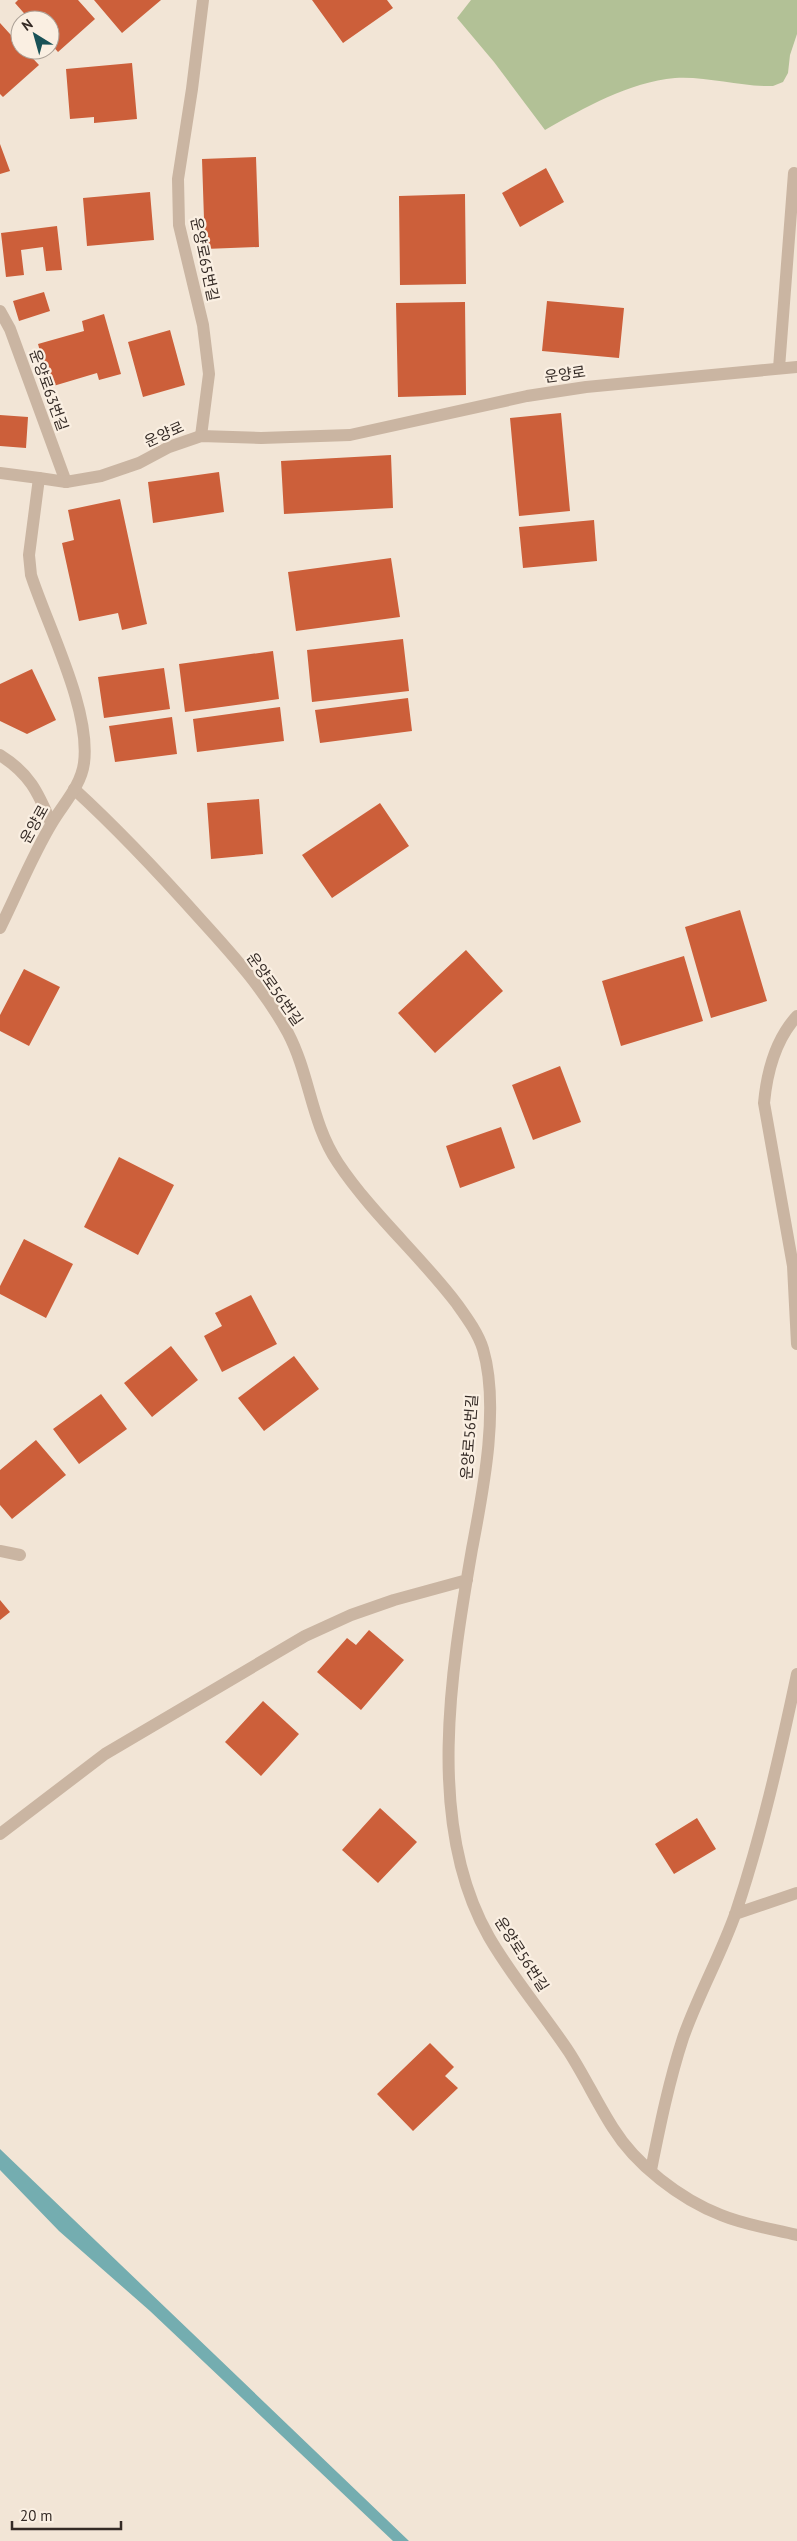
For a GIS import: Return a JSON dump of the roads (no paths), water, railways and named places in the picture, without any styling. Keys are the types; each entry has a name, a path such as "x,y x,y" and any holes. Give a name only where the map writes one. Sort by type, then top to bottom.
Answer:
{"street":[{"name":"운양로65번길","path":"201,436 209,374 203,325 179,225 178,180 203,0"},
{"path":"779,368 794,173"},
{"name":"운양로63번길","path":"0,311 10,330 66,482"},
{"name":"운양로","path":"0,928 51,823 74,789 84,765 85,740 80,713 31,575 29,555 39,478 66,482 101,476 139,463 169,448 201,436 261,438 350,435 527,396 586,387 797,367"},
{"path":"0,472 39,478"},
{"path":"0,755 16,765 37,789 51,823"},
{"name":"운양로56번길","path":"74,789 124,834 225,946 264,996 288,1032 303,1069 314,1114 324,1140 336,1160 443,1286 473,1328 483,1348 489,1388 488,1440 467,1580 451,1712 450,1796 456,1851 469,1892 488,1935 588,2082 613,2128 627,2147 651,2170 685,2197 719,2215 797,2235"},
{"path":"797,1016 787,1027 774,1054 766,1080 764,1103 793,1266 797,1344"},
{"path":"0,1551 20,1555"},
{"path":"0,1834 105,1754 305,1636 368,1608 431,1588 467,1580"},
{"path":"651,2170 666,2096 683,2038 735,1914 768,1799 797,1674"},
{"path":"735,1914 797,1893"}],"water":[{"path":"0,2149 409,2541 393,2541 150,2311 59,2231 0,2170"}]}
